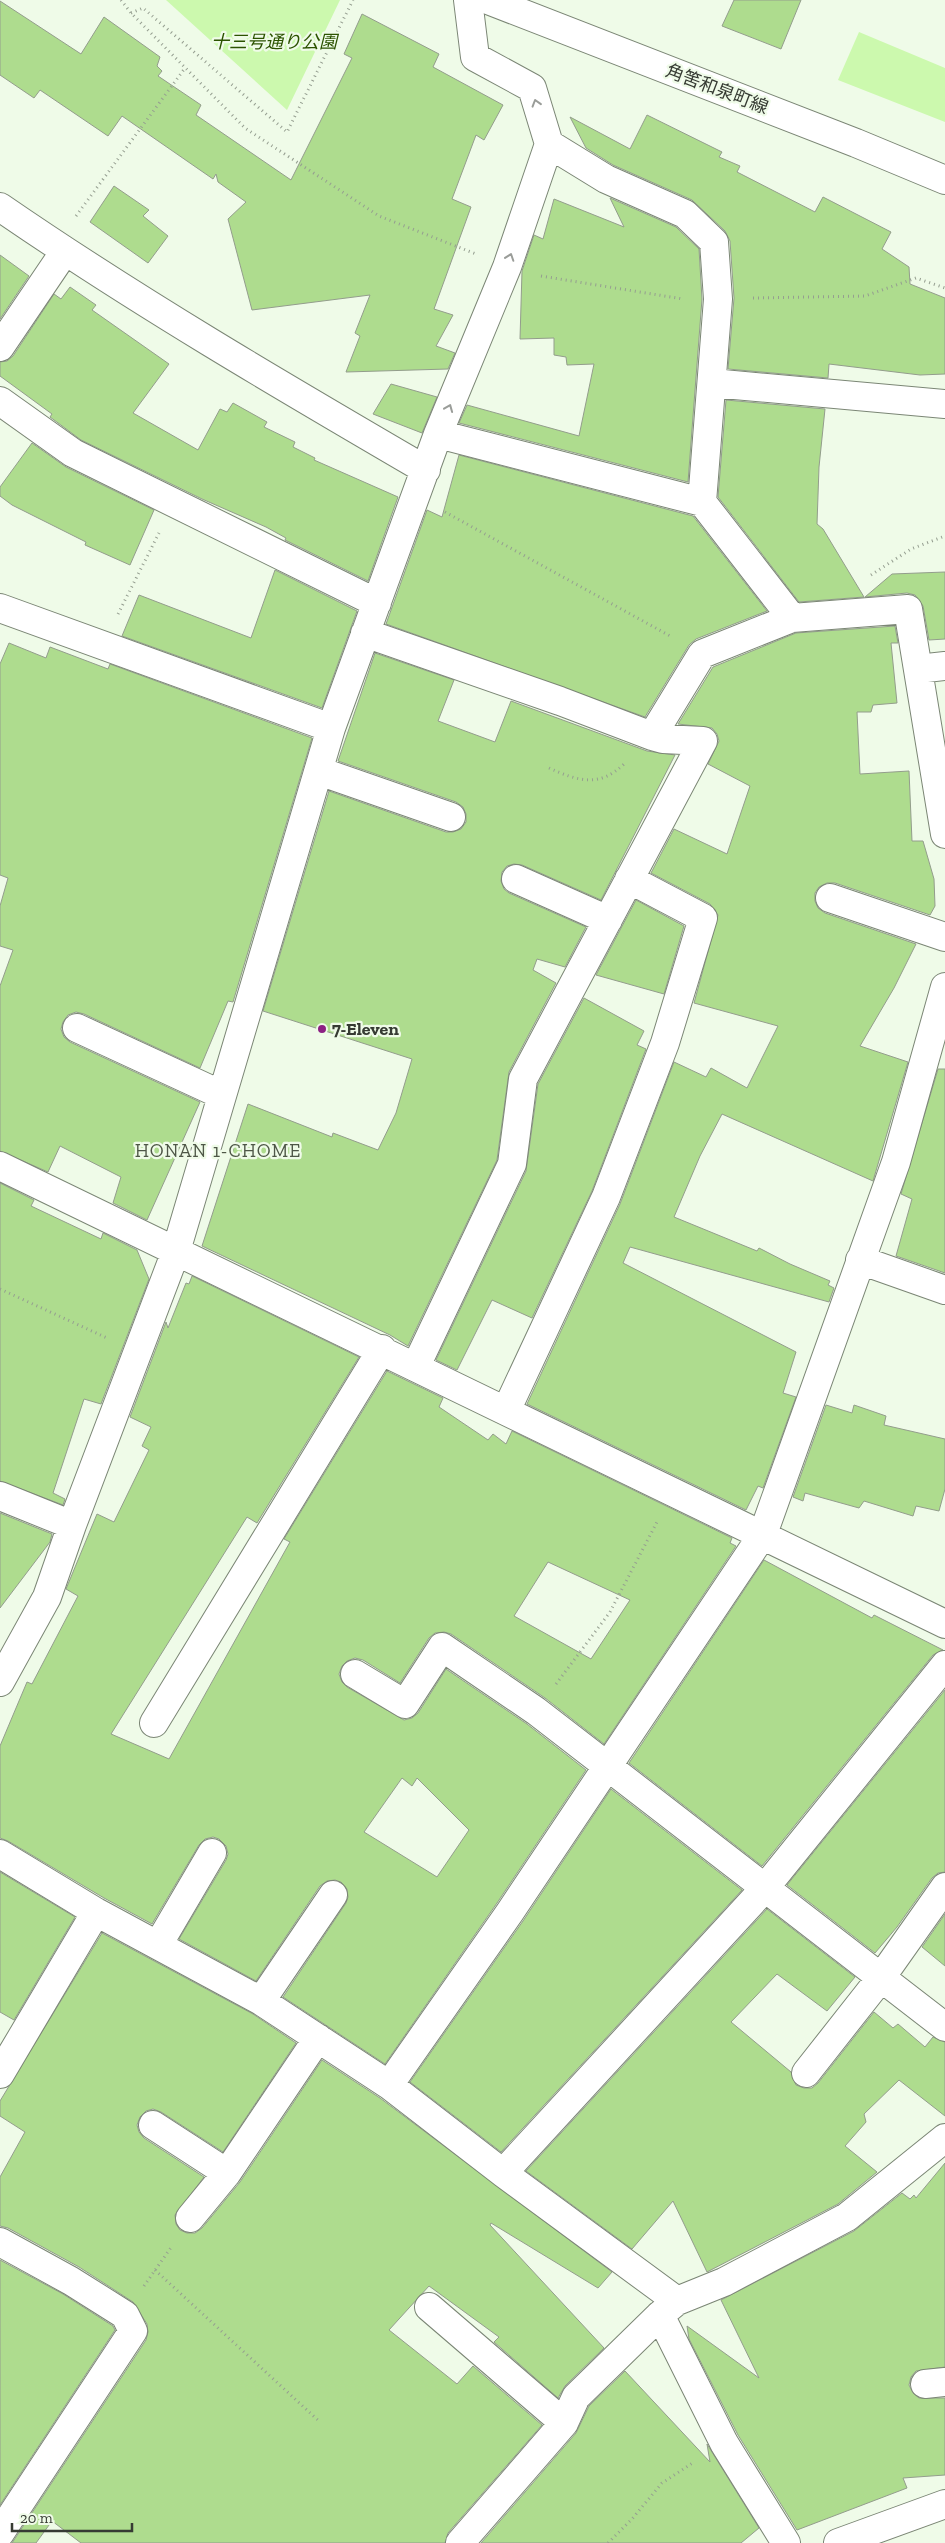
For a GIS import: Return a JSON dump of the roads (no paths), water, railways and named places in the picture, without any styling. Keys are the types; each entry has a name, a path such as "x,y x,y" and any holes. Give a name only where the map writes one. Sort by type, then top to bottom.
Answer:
{"street":[{"path":"0,1682 47,1597 72,1525 176,1251 332,728 438,434 507,267 548,144 532,88 476,57 468,0"},
{"name":"角筈和泉町線","path":"488,0 856,143 945,180"},
{"path":"548,144 606,179 685,214 714,242 718,299 702,502"},
{"path":"0,207 60,248 281,386 422,482"},
{"path":"0,347 60,248"},
{"path":"712,383 945,404"},
{"path":"0,401 73,453 377,603"},
{"path":"438,434 702,502 792,618"},
{"path":"652,736 702,654 792,618 908,609 945,834"},
{"path":"1,610 332,728"},
{"path":"365,633 560,701 652,736 663,739 704,740 523,1079 512,1164 416,1366"},
{"path":"918,669 945,666"},
{"path":"319,771 451,817"},
{"path":"516,879 608,920"},
{"path":"506,1411 606,1197 665,1043 703,918 630,879"},
{"path":"830,898 945,938"},
{"path":"389,2085 763,1534 939,1036 945,987"},
{"path":"77,1028 222,1095"},
{"path":"0,1166 382,1349 945,1624"},
{"path":"860,1260 945,1290"},
{"path":"154,1723 382,1349"},
{"path":"0,1496 72,1525"},
{"path":"355,1674 405,1704 442,1647 536,1711 945,2027"},
{"path":"503,2174 764,1889 945,1665"},
{"path":"158,1945 212,1853"},
{"path":"0,1854 96,1912 261,2001 389,2085 503,2174 668,2308 724,2443 786,2543"},
{"path":"806,2073 880,1978 945,1887"},
{"path":"261,2001 333,1895"},
{"path":"0,2074 96,1912"},
{"path":"190,2218 227,2173 318,2038"},
{"path":"154,2125 227,2173"},
{"path":"460,2543 564,2423 576,2397 668,2308 724,2282 847,2217 945,2138"},
{"path":"0,2242 71,2281 124,2315 133,2331 0,2533"},
{"path":"428,2307 564,2423"},
{"path":"838,2543 945,2504"}],"place":[{"name":"7-Eleven","path":"322,1029"}],"district":[{"name":"HONAN 1-CHOME","path":"218,1150"}],"park label":[{"name":"十三号通り公園","path":"274,42"}]}
